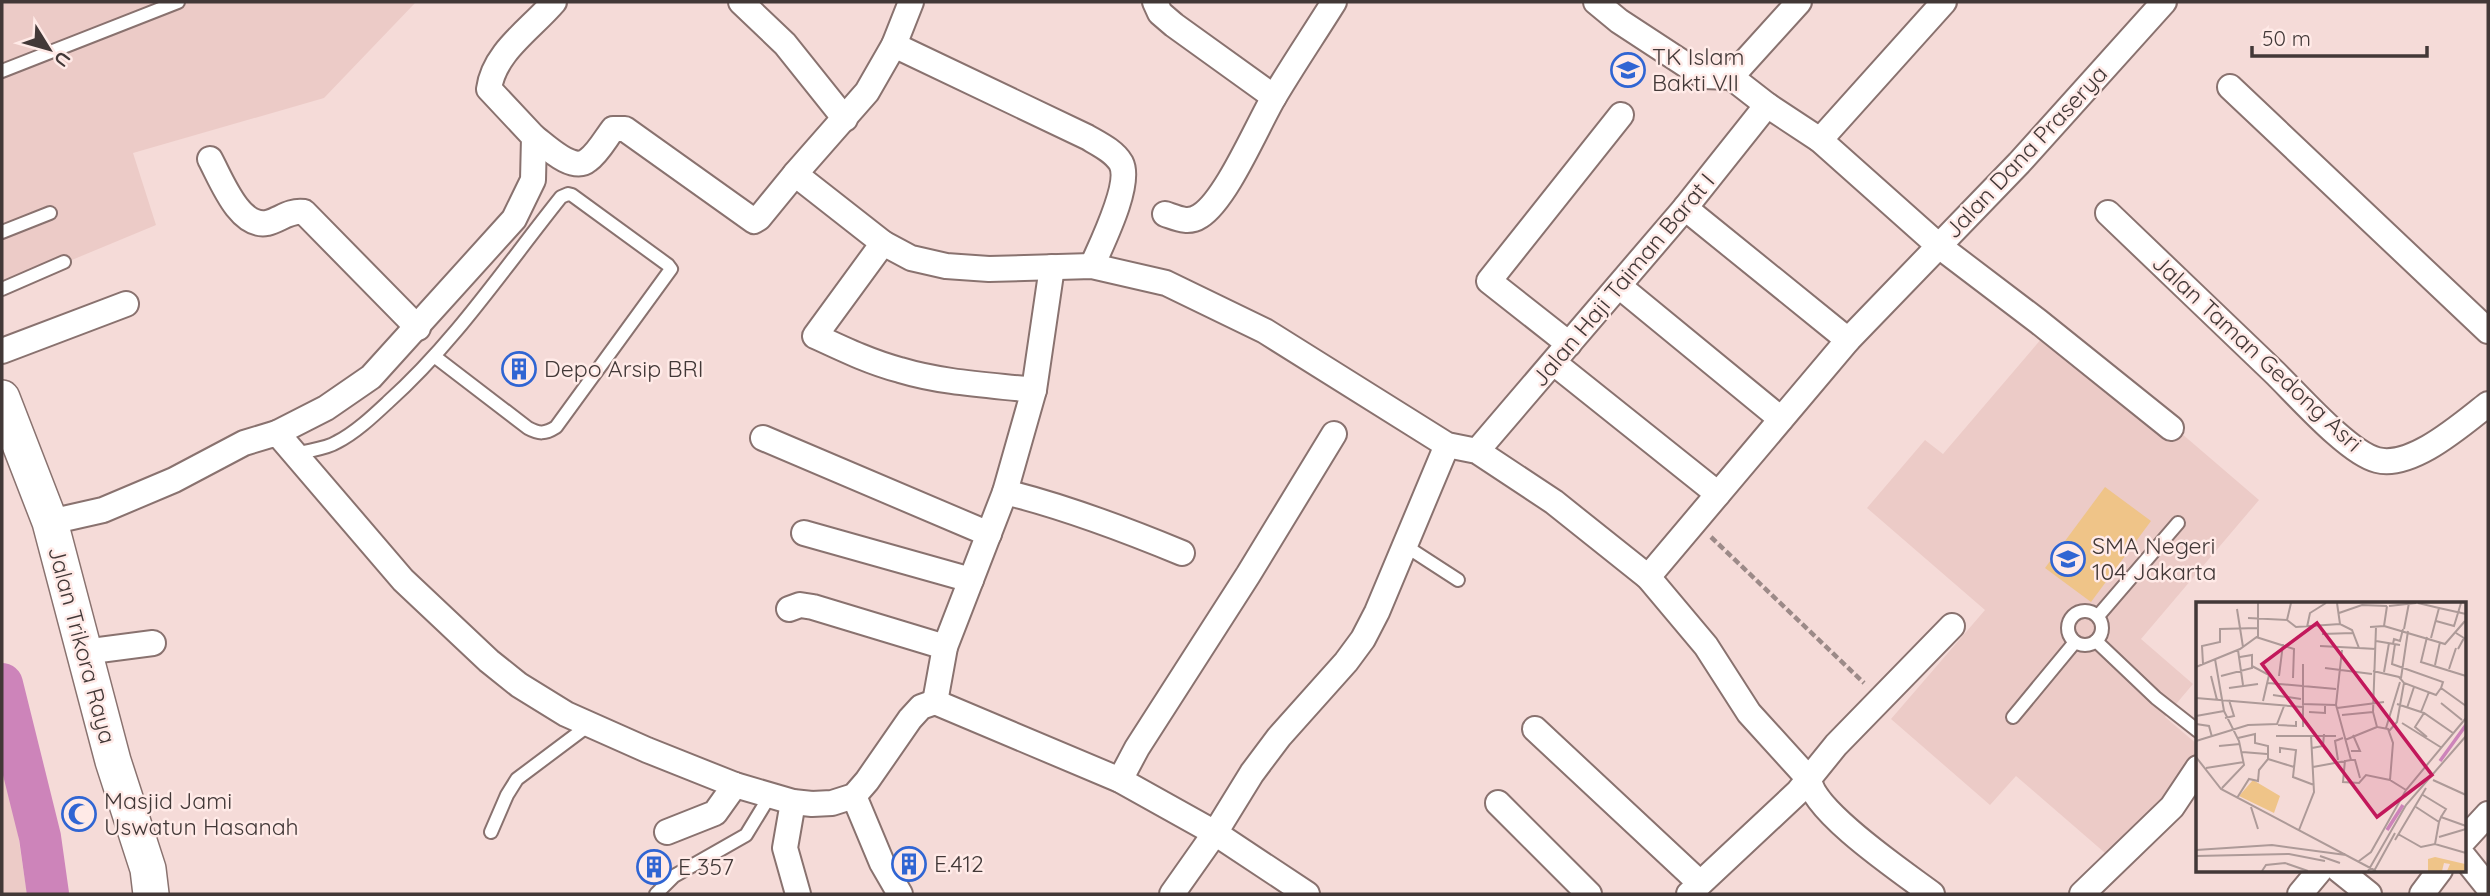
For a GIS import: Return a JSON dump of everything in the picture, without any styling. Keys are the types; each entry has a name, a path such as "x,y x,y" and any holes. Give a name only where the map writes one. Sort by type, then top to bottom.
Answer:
{"street":[{"path":"554,2 504,53 491,76 489,89 534,137 569,162 579,164 588,161 613,129 620,127 754,221 867,92 894,46 911,2"},
{"path":"741,2 785,44 845,119"},
{"path":"1155,2 1160,13 1174,25 1274,97"},
{"path":"1165,214 1193,220 1203,214 1220,196 1274,97 1334,2"},
{"path":"1595,2 1629,29 1703,76 1731,77 1799,2"},
{"path":"1820,140 1944,2"},
{"name":"Jalan Dana Praserya","path":"1731,77 1820,140 1939,246 2020,163 2164,2"},
{"path":"894,46 1087,137 1120,162 1124,177 1118,200 1092,267"},
{"path":"2230,87 2488,331"},
{"name":"Jalan Haji Taiman Barat I","path":"1477,451 1685,208 1767,105"},
{"path":"1621,115 1489,281 1561,354 1718,494"},
{"path":"50,522 103,510 174,480 244,443 277,433 348,394 371,377 514,219 533,180 534,137"},
{"path":"211,159 233,203 247,219 268,223 294,210 304,212 418,328"},
{"path":"795,174 883,243 911,258 946,266 1092,267 1166,283 1265,331 1447,445 1477,451 1554,502 1648,577 1706,646 1749,713 1809,779 1812,793 1839,821 1932,894"},
{"path":"1685,208 1848,340"},
{"name":"Jalan Taman Gedong Asri","path":"2108,213 2323,420 2361,452 2378,460 2397,460 2431,446 2488,404"},
{"path":"883,243 815,336 855,355 900,370 931,377 1034,390"},
{"path":"1648,577 1848,340 1939,246 2171,428"},
{"path":"935,702 945,647 1005,492 1034,390 1052,268"},
{"path":"1619,286 1781,419"},
{"path":"2,351 126,304"},
{"name":"Jalan Trikora Raya","path":"2,398 50,522 113,761 148,869 151,894"},
{"path":"277,433 403,580 489,661 519,685 566,715 735,785 812,804 832,803 854,796 910,719 921,707 935,702 1121,780 1215,834 1307,894"},
{"path":"1121,780 1138,748 1334,434"},
{"path":"763,438 989,534"},
{"path":"1172,894 1215,834 1258,764 1363,639 1377,612 1447,445"},
{"path":"1005,492 1042,501 1182,553"},
{"path":"804,533 971,580"},
{"path":"789,609 800,605 813,607 945,647"},
{"path":"1535,729 1694,889 1791,799 1836,745 1952,626"},
{"path":"84,652 153,643"},
{"path":"2082,894 2172,807 2196,771"},
{"path":"667,832 715,813 735,785"},
{"path":"854,796 882,863 900,894"},
{"path":"782,798 785,848 798,894"},
{"path":"1498,803 1589,894"},
{"path":"2466,838 2488,814"},
{"path":"2466,860 2488,887"},
{"path":"2300,894 2318,872"},
{"path":"2342,872 2369,894"},
{"path":"2422,894 2438,872"}],"lane":[{"path":"2,71 178,2"},
{"path":"296,454 336,443 384,406 462,325 561,197 572,195 671,269 556,427 547,432 538,433 528,428 434,356"},
{"path":"2,232 50,213"},
{"path":"2,289 64,262"},
{"path":"2098,616 2178,523"},
{"path":"1404,545 1458,580"},
{"path":"2089,611 2098,616 2102,627 2101,635 2096,641 2090,645 2075,642 2068,628 2074,615 2089,611"},
{"path":"2096,641 2157,698 2196,729"},
{"path":"2013,717 2075,642"},
{"path":"491,832 517,779 589,724"},
{"path":"656,894 674,876 746,835 782,798"}],"path":[{"path":"1695,522 1834,656 1882,698"}],"shaded area":[{"path":"2,2 416,2 324,98 133,153 156,225 2,289"},
{"name":"SMA Negeri 104 Jakarta","path":"2054,324 2259,500 2141,639 2193,684 2165,717 2196,743 2196,761 2112,859 2016,776 1990,805 1891,719 1985,610 1867,508 1925,440 1943,454"},
{"path":"2105,487 2151,521 2091,602 2045,568"},
{"path":"2,728 27,894 2,894"}],"waterway":[{"path":"2,684 40,837 48,894"}],"place":[{"name":"TK Islam Bakti VII","path":"1628,70"},
{"name":"Depo Arsip BRI","path":"519,369"},
{"name":"SMA Negeri 104 Jakarta","path":"2068,559"},
{"name":"Masjid Jami Uswatun Hasanah","path":"79,814"},
{"name":"E.412","path":"909,864"},
{"name":"E 357","path":"654,867"}]}
